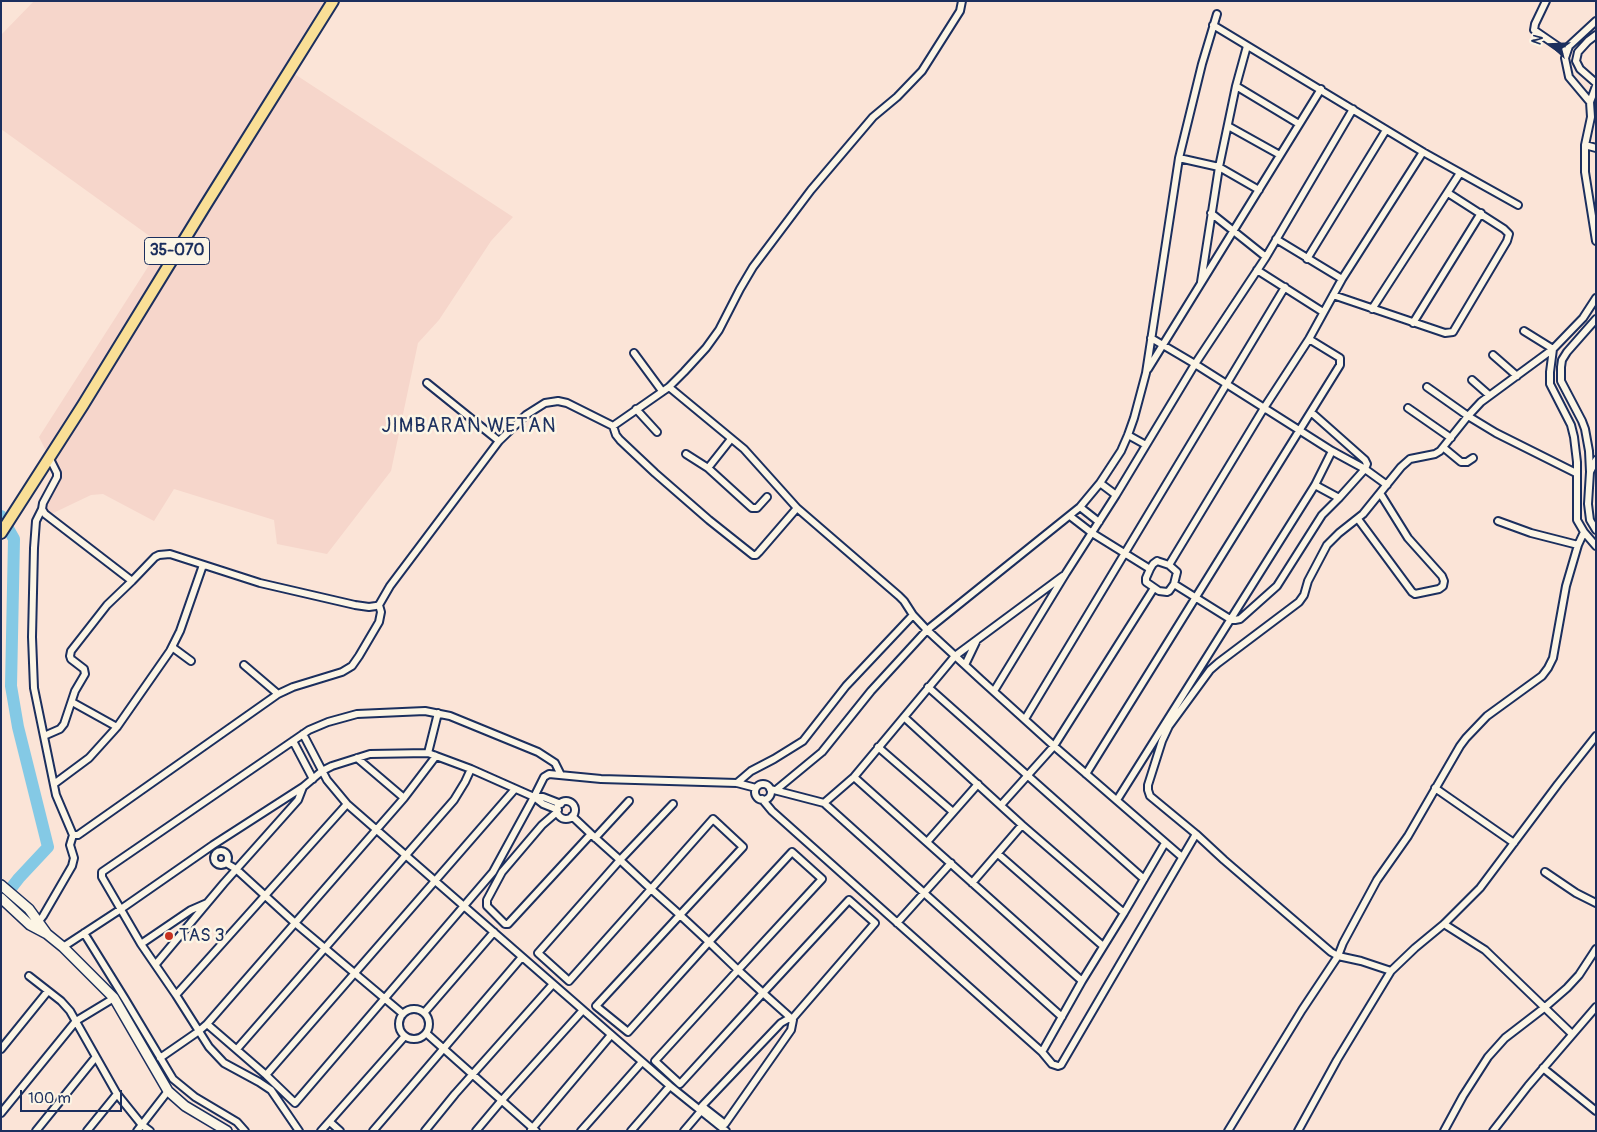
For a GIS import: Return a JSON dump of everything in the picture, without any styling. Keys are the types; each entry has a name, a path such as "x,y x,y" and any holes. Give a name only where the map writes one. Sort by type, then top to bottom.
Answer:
{"main road":[{"name":"35-070","path":"2,531 83,405 334,1"}],"street":[{"path":"613,426 669,387 706,348 719,330 753,267 811,190 873,116 897,97 922,71 960,11 962,1"},
{"path":"1546,1 1534,30 1566,52"},
{"path":"762,799 769,796 773,790 822,752 871,691 927,630 1080,508 1115,461 1128,436 1146,373 1179,158 1217,14"},
{"path":"1591,99 1567,73 1565,58 1569,46 1596,21"},
{"path":"1213,25 1423,152 1518,205"},
{"path":"1596,34 1578,52 1576,61 1580,69 1596,86 1591,99 1590,146 1584,172 1596,241"},
{"path":"1200,284 1219,167 1236,86 1247,46"},
{"path":"1236,86 1299,124"},
{"path":"1146,373 1321,89"},
{"path":"994,691 1195,364 1258,270 1353,109"},
{"path":"1228,126 1280,155"},
{"path":"1307,259 1386,130"},
{"path":"1169,565 1264,408 1309,339 1342,279 1423,152"},
{"path":"1179,158 1219,167 1259,190"},
{"path":"1372,309 1460,173"},
{"path":"1333,295 1445,333 1453,332 1509,236 1508,232 1504,229 1448,194"},
{"path":"1211,213 1266,257"},
{"path":"1413,323 1481,214"},
{"path":"1276,239 1342,279"},
{"path":"1258,270 1323,312"},
{"path":"1025,719 1285,287"},
{"path":"1596,298 1583,318 1581,328 1562,360 1560,367 1561,381 1589,450 1588,504 1590,520 1596,530"},
{"path":"1391,971 1338,956 1331,952 1150,796 1148,790 1162,741 1169,726 1204,678 1218,663 1300,602 1308,581 1327,545 1338,533 1358,519 1404,463 1410,459 1435,454 1444,448 1468,416 1489,395 1596,318"},
{"path":"1524,331 1553,349"},
{"path":"1151,338 1332,451 1365,469 1387,485"},
{"path":"1086,774 1299,430 1312,413 1341,363 1340,358 1309,339"},
{"path":"1553,349 1550,384 1577,423 1574,437 1576,515 1578,524 1596,546"},
{"path":"634,353 662,391"},
{"path":"1493,355 1517,376"},
{"path":"1472,380 1489,395"},
{"path":"426,383 499,441"},
{"path":"669,387 744,449 797,508 904,601 927,630 1054,746 1182,858"},
{"path":"1427,387 1468,416 1576,473"},
{"path":"44,736 62,727 75,691 86,672 72,659 70,656 71,651 107,604 155,557 170,554 260,582 355,606 373,607 379,604 390,586 499,441 526,415 539,406 553,401 567,402 613,426"},
{"path":"1408,408 1451,438"},
{"path":"636,409 657,432"},
{"path":"1174,584 1230,619 1235,620 1240,619 1277,586 1322,515 1340,498 1365,469 1366,461 1312,413"},
{"path":"613,426 620,440 655,473 753,555 759,552 797,508"},
{"path":"1128,436 1146,445"},
{"path":"708,468 731,438"},
{"path":"1444,448 1461,462 1467,462 1473,458"},
{"path":"1117,800 1315,485 1332,451"},
{"path":"686,454 708,468 752,508 757,508 767,497"},
{"path":"36,925 72,866 74,858 70,849 72,838 67,817 58,801 34,688 32,637 36,524 43,502 57,477 49,457"},
{"path":"1590,472 1596,460"},
{"path":"1100,483 1116,495"},
{"path":"1315,485 1340,498"},
{"path":"1358,519 1412,592 1415,594 1439,589 1443,586 1442,576 1408,538 1380,493"},
{"path":"42,508 45,514 54,522 132,581"},
{"path":"1080,508 1099,522"},
{"path":"1070,516 1092,533 1150,569"},
{"path":"1498,521 1531,533 1578,545"},
{"path":"1228,1131 1302,1010 1338,956 1377,880 1408,836 1466,738 1487,716 1542,676 1548,668 1553,658 1566,586 1578,545 1584,532"},
{"path":"1157,561 1169,565 1177,573 1170,591 1167,592 1154,588 1145,581 1150,569 1157,561"},
{"path":"54,784 89,758 117,727 172,647 180,631 203,565"},
{"path":"824,803 854,776 956,656 1066,573"},
{"path":"1002,804 1054,746 1154,588"},
{"path":"72,838 278,694 293,687 342,672 352,666 379,622 381,612 379,604"},
{"path":"738,783 751,771 774,760 803,741 846,686 912,613"},
{"path":"965,665 977,640"},
{"path":"172,647 191,661"},
{"path":"244,666 278,694"},
{"path":"928,687 1144,879"},
{"path":"72,702 117,727"},
{"path":"299,1131 267,1086 220,1060 209,1047 142,944 102,877 103,871 303,734 328,722 357,714 425,711 450,716 538,752 554,763 561,775"},
{"path":"428,753 438,713"},
{"path":"904,716 1022,824 1124,913"},
{"path":"303,734 330,785 347,804 642,1062 726,1131"},
{"path":"1298,1131 1391,971 1444,924 1480,888 1596,736"},
{"path":"292,741 313,779"},
{"path":"878,747 953,812"},
{"path":"63,947 212,845 303,786 322,771 377,752 428,753 534,796 543,804 559,808"},
{"path":"160,1058 207,1024 404,798 436,756"},
{"path":"357,758 404,798"},
{"path":"236,1049 454,800 471,770"},
{"path":"286,1112 295,1104 384,998 465,907 498,865 534,796 549,774 601,779 738,783 756,788 762,784 773,790 824,803 1062,1017"},
{"path":"854,776 1082,981"},
{"path":"927,842 978,784"},
{"path":"156,964 207,902 296,803 301,796 303,786"},
{"path":"756,788 756,795 772,811 1042,1052 1054,1065 1058,1066 1061,1065 1196,834"},
{"path":"1435,788 1514,843"},
{"path":"266,1074 515,789"},
{"path":"559,808 563,818 572,816 575,809 572,804 566,802 559,808 542,825 502,872 487,900 487,906 503,923 508,924 629,801"},
{"path":"176,995 347,804"},
{"path":"572,816 593,836 620,860 651,889 680,915 709,942 738,970 763,993 792,1019 791,1030 725,1124 702,1106 781,1023 792,1019 875,923 848,900 763,993 680,1084 655,1061 738,970 822,879 792,852 709,942 628,1032 596,1006 680,915 743,847 713,819 651,889 569,981 538,953 620,860 673,804"},
{"path":"972,883 1022,824"},
{"path":"1042,1052 1082,981 1165,843"},
{"path":"212,845 217,853"},
{"path":"226,864 229,858 227,853 222,851 217,853 214,858 216,863 226,864 236,869 295,923 403,1014"},
{"path":"998,854 1104,946"},
{"path":"897,923 951,863"},
{"path":"1545,872 1576,893 1596,903"},
{"path":"2,885 29,909 36,925"},
{"path":"1,898 63,947 114,998 168,1091 185,1106 227,1131"},
{"path":"142,944 191,910 207,902"},
{"path":"1444,924 1485,950 1572,1034"},
{"path":"424,1013 494,932"},
{"path":"82,935 125,999 173,1079 185,1090 237,1122 245,1131"},
{"path":"1444,1131 1463,1096 1488,1057 1505,1038 1549,1013 1596,949"},
{"path":"373,1131 522,957"},
{"path":"29,976 61,1001 76,1021 95,1058 117,1094 142,1125 150,1131"},
{"path":"425,1131 553,984"},
{"path":"1,1049 48,991"},
{"path":"1,1113 76,1021 114,998"},
{"path":"1493,1131 1543,1068 1596,1007"},
{"path":"413,1009 424,1013 429,1023 426,1033 422,1037 414,1039 405,1036 399,1023 403,1014 413,1009"},
{"path":"476,1131 583,1010"},
{"path":"207,1024 266,1074 295,1104"},
{"path":"426,1033 533,1130 612,1035"},
{"path":"321,1131 405,1036"},
{"path":"36,1131 95,1058"},
{"path":"581,1131 642,1062"},
{"path":"1543,1068 1596,1111"},
{"path":"631,1131 670,1086"},
{"path":"137,1131 168,1091"},
{"path":"87,1131 117,1094"},
{"path":"696,1131 687,1128 701,1111"},
{"path":"330,1122 340,1131"}],"shaded area":[{"path":"34,1 333,1 290,71 513,217 491,241 439,320 418,343 391,471 327,554 277,544 274,520 174,489 154,521 103,494 91,495 47,516 42,509 57,473 39,437 162,245 1,129 1,35"}],"waterway":[{"path":"1,516 14,539 11,686 18,727 48,847 19,878 1,901"}],"place":[{"name":"TAS 3","path":"169,936"}],"district":[{"name":"JIMBARAN WETAN","path":"469,427"}]}
